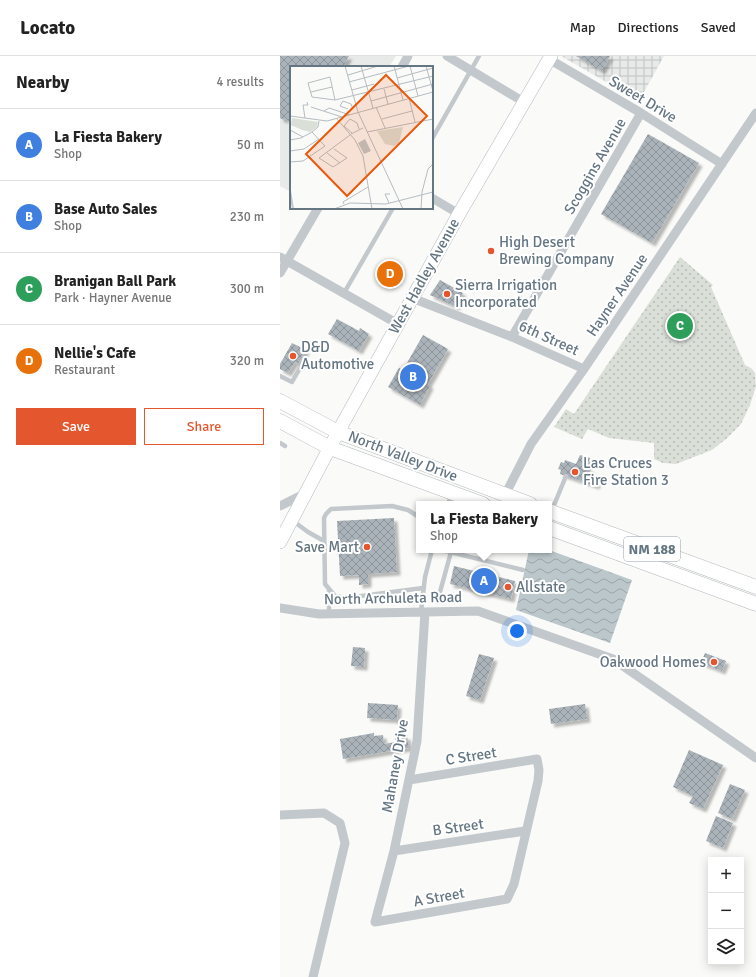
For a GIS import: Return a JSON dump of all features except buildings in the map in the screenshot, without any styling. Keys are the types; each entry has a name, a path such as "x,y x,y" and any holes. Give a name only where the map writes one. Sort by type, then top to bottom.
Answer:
{"main road":[{"name":"North Valley Drive","path":"280,401 338,432 522,501"},
{"name":"North Valley Drive","path":"280,420 330,448 450,498 466,501"},
{"name":"NM 188","path":"552,512 756,587"},
{"name":"NM 188","path":"552,529 756,604"}],"street":[{"path":"403,66 408,56"},
{"path":"448,56 524,102"},
{"name":"West Hadley Avenue","path":"280,542 338,432 412,298 550,58"},
{"name":"Sweet Drive","path":"550,58 722,164"},
{"name":"Scoggins Avenue","path":"512,337 641,113"},
{"name":"Hayner Avenue","path":"505,495 531,444 584,369 756,113"},
{"path":"433,199 459,214"},
{"path":"280,273 284,259 317,209"},
{"path":"284,259 398,324"},
{"name":"6th Street","path":"412,298 512,337 584,369"},
{"path":"280,506 307,493"},
{"name":"North Archuleta Road","path":"280,608 318,614 478,611 614,659 756,758"},
{"name":"Mahaney Drive","path":"375,922 394,851 416,741 423,612"},
{"name":"C Street","path":"409,780 537,759 539,770 538,781 525,831"},
{"path":"280,815 324,813 340,823 345,843 313,977"},
{"name":"B Street","path":"394,851 525,831"},
{"name":"A Street","path":"375,922 507,899 514,884 525,831"}],"lane":[{"path":"433,137 479,56"},
{"path":"344,293 392,209"},
{"path":"280,376 292,382 304,361"},
{"path":"552,507 566,476"},
{"path":"416,515 408,510 392,506 331,510 324,518 325,584 335,596 346,598 423,588"},
{"path":"292,520 308,532 324,541"},
{"path":"423,612 423,588 431,553"},
{"path":"440,592 451,553"},
{"path":"455,553 523,570"},
{"path":"481,560 483,553"},
{"path":"329,590 329,614"}],"shaded area":[{"path":"280,56 396,56 390,66 290,66 290,191 280,186"},
{"path":"561,56 664,56 639,101"},
{"path":"680,257 713,285 711,287 745,365 751,368 755,373 756,386 750,405 741,424 712,450 676,464 663,463 654,459 654,443 609,438 588,429 582,439 554,427 566,409 574,414"}],"water":[{"path":"552,551 632,580 610,643 516,610 528,553 552,553"}],"place":[{"name":"High Desert Brewing Company","path":"491,251"},
{"name":"Nellie's Cafe","path":"390,274"},
{"name":"Sierra Irrigation Incorporated","path":"447,294"},
{"name":"Branigan Ball Park","path":"680,326"},
{"name":"D&D Automotive","path":"293,356"},
{"name":"Base Auto Sales","path":"413,377"},
{"name":"Las Cruces Fire Station 3","path":"575,472"},
{"name":"Save Mart","path":"367,547"},
{"name":"La Fiesta Bakery","path":"484,581"},
{"name":"Allstate","path":"508,587"},
{"name":"Oakwood Homes","path":"714,662"}]}
